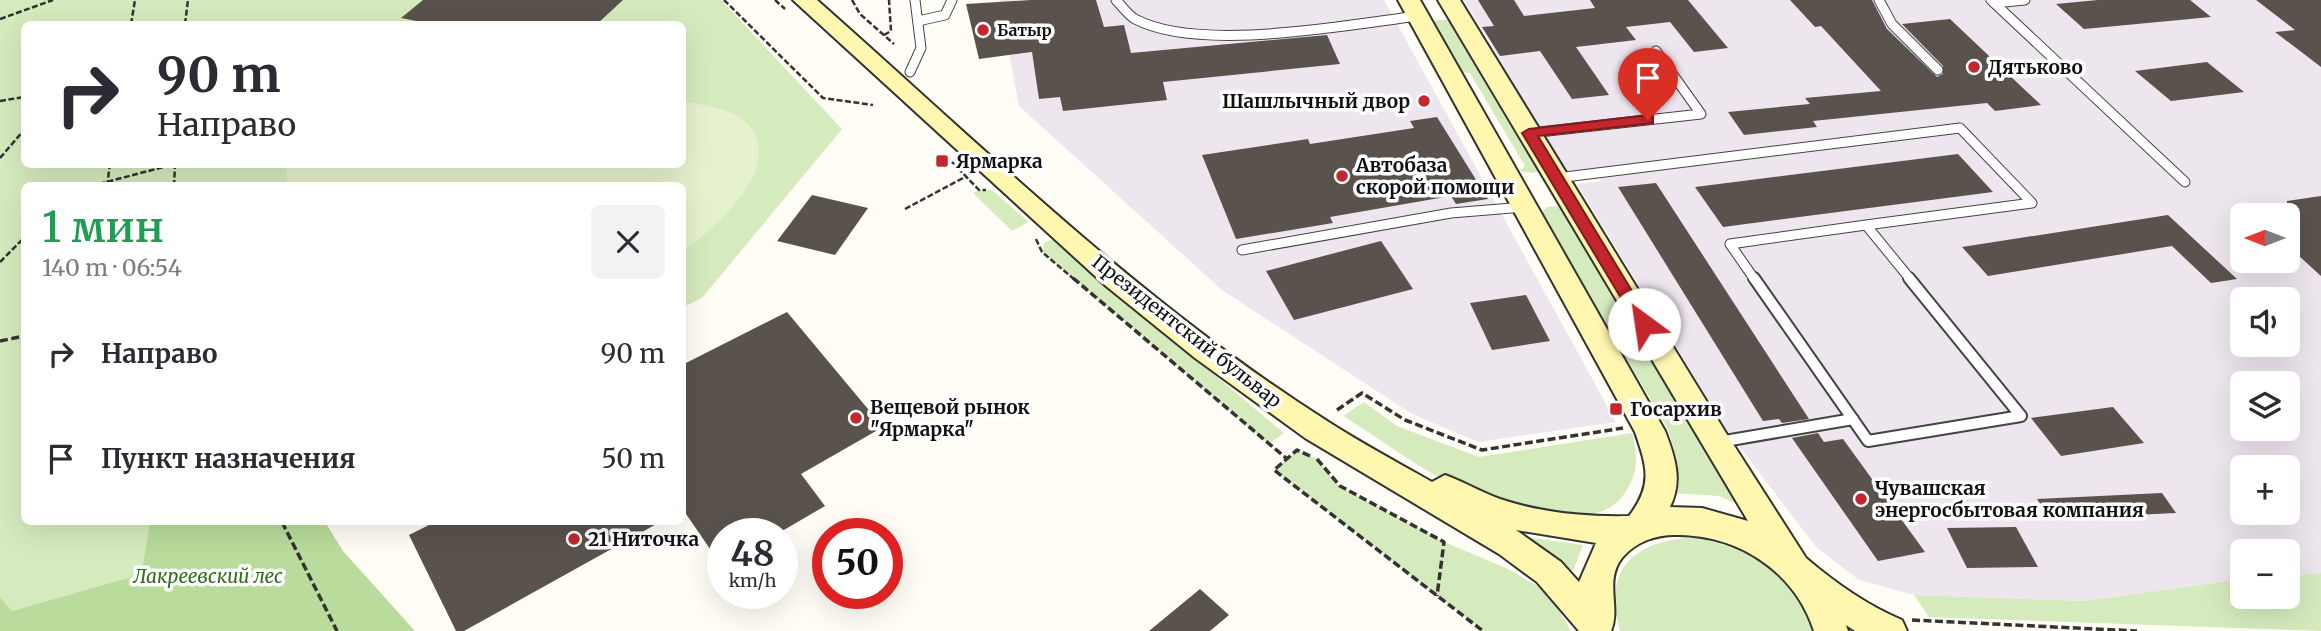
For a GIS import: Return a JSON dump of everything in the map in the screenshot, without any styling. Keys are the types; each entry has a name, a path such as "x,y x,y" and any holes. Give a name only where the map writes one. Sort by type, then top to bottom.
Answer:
{"main road":[{"name":"Президентский бульвар","path":"803,0 904,77 1127,264 1226,343 1377,450 1455,494 1500,512 1571,529 1637,529 1667,521 1711,523 1754,538 1836,601 1899,625"},
{"name":"Президентский бульвар","path":"824,0 1106,270 1205,350 1316,430 1511,544 1549,572 1597,628"},
{"path":"1597,628 1591,599 1594,576 1602,556 1615,541 1637,529 1657,506 1664,488 1663,466 1650,431 1413,8 1452,6 1715,442 1816,595 1831,631"},
{"path":"1521,202 1560,184"}],"lane":[{"path":"904,77 921,48 915,0"},
{"path":"918,21 944,16 950,12 951,0"},
{"path":"1116,0 1119,8 1142,25 1189,35 1275,32 1413,8"},
{"path":"1879,0 1892,24 1938,70"},
{"path":"1992,2 2025,0"},
{"path":"1992,2 2185,183"},
{"path":"1529,133 1701,114 1656,51"},
{"path":"1560,184 1960,128 2032,203 1866,225 1730,244 1868,440 2021,416 1866,225"},
{"path":"1242,250 1521,202"},
{"path":"1715,442 1853,419"}],"path":[{"path":"0,19 53,0"},
{"path":"132,21 135,0"},
{"path":"185,21 188,0"},
{"path":"724,0 823,98 873,105"},
{"path":"852,0 860,14 894,44"},
{"path":"884,35 891,31 889,0"},
{"path":"0,101 21,98"},
{"path":"0,158 21,134"},
{"path":"108,180 110,168"},
{"path":"102,182 162,168"},
{"path":"905,209 966,177"},
{"path":"0,262 21,241"},
{"path":"1042,252 1286,458"},
{"path":"0,341 21,337"},
{"path":"1337,410 1362,393 1405,421 1482,450 1628,427 1621,415"},
{"path":"1437,596 1444,542 1340,486 1317,459 1297,450 1274,470 1437,596 1483,631"},
{"path":"284,525 337,631"},
{"path":"1899,625 2137,631"}],"shaded area":[{"path":"999,0 1384,0 1616,422 1478,442 1412,414 1222,290 1019,106"},
{"path":"1464,0 2321,0 2321,573 2300,575 2300,539 2230,539 2230,581 2085,601 1914,595 1859,580 1816,547 1726,429 1577,184 1601,181 1593,169 1567,171"}],"green space":[{"path":"0,0 721,0 842,129 702,298 686,306 686,182 21,182 21,525 149,525 141,574 12,611 0,597"},
{"path":"1437,20 1453,20 1542,170 1533,173 1519,171 1525,166 1470,73 1457,72 1432,23"},
{"path":"686,102 738,116 756,137 759,156 754,174 729,211 686,249 686,182 286,182 287,168 686,168"},
{"path":"992,190 1029,222 1012,231 973,193"},
{"path":"1547,207 1565,207 1751,510 1719,496 1671,493 1675,460 1667,427 1543,218 1542,212"},
{"path":"1053,239 1284,433 1269,444 1042,252 1044,243"},
{"path":"1364,402 1397,426 1479,457 1632,433 1636,451 1634,474 1622,497 1607,509 1587,515 1564,516 1514,507 1451,484 1343,416"},
{"path":"1297,450 1317,459 1340,487 1444,542 1508,569 1548,592 1571,631 1483,631 1274,470"},
{"name":"Лакреевский лес","path":"149,525 327,525 343,551 415,631 0,631 0,597 12,611 141,574"},
{"path":"1526,537 1583,545 1573,571"},
{"path":"1692,537 1731,547 1767,566 1796,594 1813,631 1620,631 1616,591 1619,576 1627,563 1653,545"},
{"path":"2321,573 2321,631 1929,617 1914,595 2085,601 2230,581 2230,609 2300,609 2300,575"}],"building":[{"path":"423,0 623,0 600,21 416,21 401,18"},
{"path":"1096,0 1104,27 1124,25 1131,53 1327,35 1340,64 1163,82 1167,100 1063,111 1060,97 1039,99 1032,52 979,59 966,4"},
{"path":"1478,0 1514,0 1524,16 1595,8 1590,0 1688,0 1728,48 1694,52 1670,22 1626,27 1636,40 1576,47 1609,95 1572,99 1540,51 1500,56 1482,27 1494,26"},
{"path":"1790,0 1872,0 1887,29 1937,77 1943,74 1943,66 1902,24 1950,19 2041,105 1995,111 1987,103 1813,121 1817,127 1744,135 1728,112 1810,104 1805,98 1881,91 1821,26 1815,27"},
{"path":"2098,0 2190,0 2211,17 2084,29 2056,4"},
{"path":"2256,0 2321,0 2321,67 2275,32 2295,30"},
{"path":"2207,62 2244,92 2171,101 2135,71"},
{"name":"Автобаза скорой помощи","path":"1437,117 1488,199 1456,204 1451,196 1330,217 1333,223 1236,239 1202,155 1308,139 1310,144 1414,128 1410,121"},
{"path":"1958,154 1993,192 1723,227 1695,187"},
{"path":"1656,183 1809,419 1782,423 1779,419 1763,421 1618,187"},
{"path":"812,195 868,208 835,255 777,241"},
{"path":"2321,196 2321,276 2300,257 2300,203 2287,201"},
{"path":"2168,215 2237,279 2211,283 2172,246 1988,276 1962,247"},
{"path":"1381,241 1413,289 1294,320 1266,271"},
{"path":"1526,295 1550,341 1492,350 1470,303"},
{"path":"787,312 883,427 801,474 825,506 798,522 798,518 707,518 707,545 686,514 686,363"},
{"path":"2113,407 2144,443 2061,456 2031,418"},
{"name":"Чувашская энергосбытовая компания","path":"1818,433 1824,442 1843,439 1925,552 1878,561 1792,438"},
{"path":"2162,493 2176,513 2050,519 2037,499"},
{"path":"429,525 655,525 464,631 456,631 409,535"},
{"path":"2016,527 2038,567 1967,568 1947,528"},
{"path":"1200,589 1229,615 1210,631 1149,631"}],"place":[{"name":"Батыр","path":"983,30"},
{"name":"Дятьково","path":"1974,67"},
{"name":"Шашлычный двор","path":"1424,101"},
{"name":"Ярмарка","path":"942,161"},
{"name":"Автобаза скорой помощи","path":"1342,176"},
{"name":"Госархив","path":"1616,409"},
{"name":"Вещевой рынок \"Ярмарка\"","path":"856,418"},
{"name":"Чувашская энергосбытовая компания","path":"1861,499"},
{"name":"21 Ниточка","path":"574,539"}],"route":[{"path":"1644,324 1529,133 1648,120"}]}
